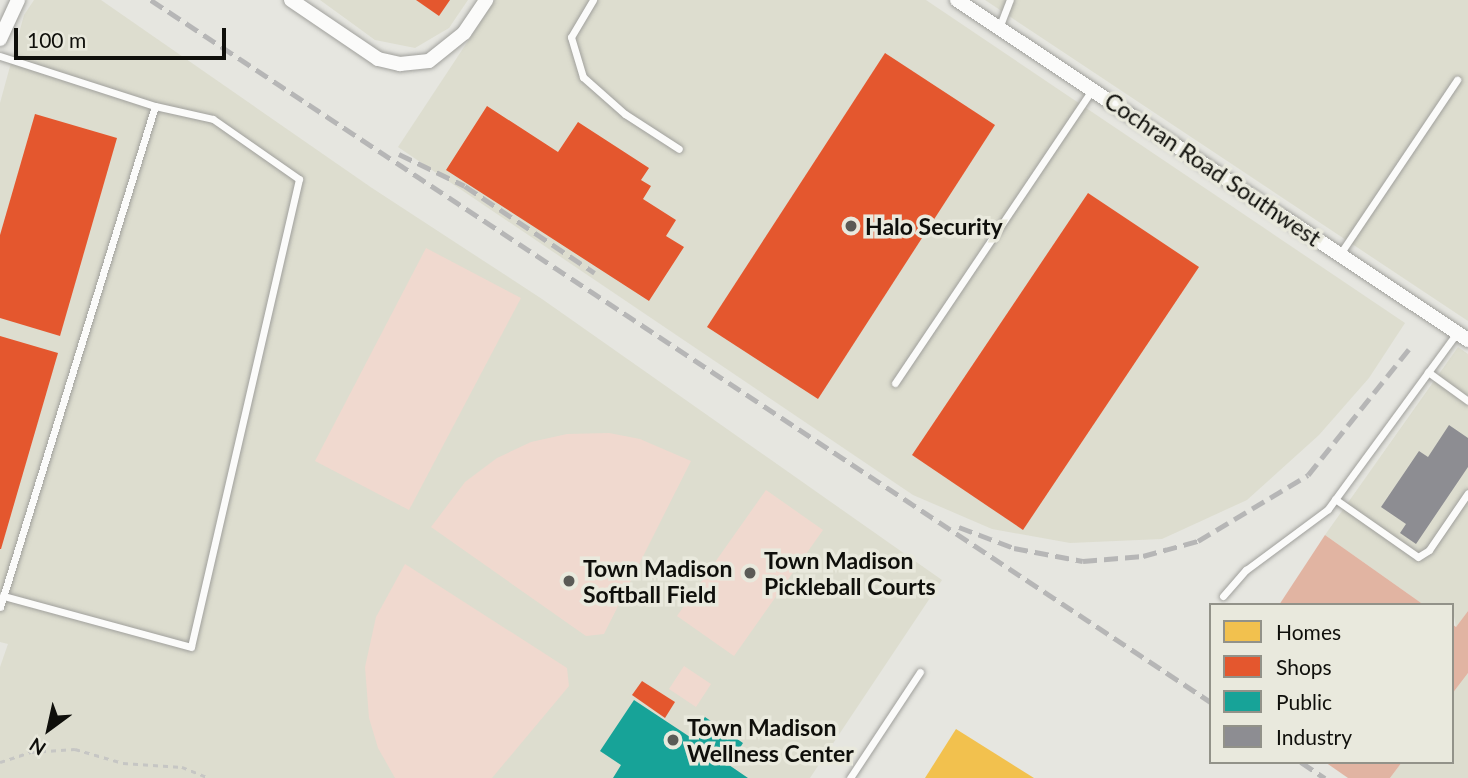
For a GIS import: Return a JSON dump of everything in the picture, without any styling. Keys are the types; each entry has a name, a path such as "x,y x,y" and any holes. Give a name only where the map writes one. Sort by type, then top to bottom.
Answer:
{"street":[{"path":"0,39 18,0"},
{"path":"291,0 378,59 400,64 429,61 464,33 486,0"},
{"name":"Cochran Road Southwest","path":"957,0 1462,337"}],"lane":[{"path":"593,0 571,37 583,77 625,114 679,149"},
{"path":"999,27 1010,0"},
{"path":"0,56 155,106 213,119 299,179 191,647 3,596"},
{"path":"1340,254 1457,79"},
{"path":"895,383 1093,90"},
{"path":"0,607 155,106"},
{"path":"1223,596 1246,570 1335,499 1428,372 1462,337"},
{"path":"1428,372 1468,401"},
{"path":"1335,499 1419,557 1429,550 1468,493"},
{"path":"850,778 920,672"}],"path":[{"path":"0,762 31,752 75,749 124,763 182,767 209,778"}],"shaded area":[{"path":"34,0 101,0 372,188 542,299 942,580 810,778 0,778 0,667 8,644 0,642 0,103 24,15"},
{"path":"320,0 468,0 449,28 415,48 375,40"},
{"path":"495,0 926,0 1405,323 1369,378 1319,435 1247,500 1162,539 1070,543 992,529 913,495 398,147"},
{"path":"985,0 1468,0 1468,321 1036,34"},
{"path":"426,248 521,298 409,510 315,461"},
{"path":"1458,347 1468,354 1468,611 1456,627 1454,603 1421,603 1325,535"},
{"name":"Town Madison Softball Field","path":"609,433 640,439 691,461 604,634 586,636 431,527 465,482 497,458 531,442 567,434"},
{"name":"Town Madison Pickleball Courts","path":"766,490 823,530 734,656 677,616"},
{"path":"1325,535 1421,603 1280,603"},
{"name":"Town Madison Softball Field","path":"405,564 567,668 569,686 492,778 395,778 378,748 369,718 365,667 376,617"},
{"path":"1468,611 1468,673 1454,691 1454,626 1456,627"},
{"path":"684,666 711,684 696,707 669,689"},
{"path":"1468,673 1468,778 1390,778 1400,764 1454,764 1454,691"},
{"path":"1328,764 1400,764 1390,778 1348,778"}],"building: Homes":[{"path":"956,729 1034,778 925,778"}],"building: Shops":[{"path":"416,0 450,0 439,16"},
{"name":"Halo Security","path":"885,53 995,125 818,399 707,327"},
{"path":"487,106 558,152 578,122 649,168 641,180 651,186 643,199 676,220 666,236 684,247 649,301 446,170"},
{"path":"35,114 117,138 60,336 0,318 0,235"},
{"path":"1088,193 1199,267 1023,530 912,455"},
{"path":"0,336 58,353 1,549 0,549"},
{"path":"642,681 675,702 665,718 632,695"}],"building: Public":[{"name":"Town Madison Wellness Center","path":"634,700 690,737 705,717 743,743 729,765 748,778 613,778 621,765 600,751"}],"building: Industry":[{"path":"1449,425 1468,438 1468,467 1416,544 1400,533 1406,524 1381,507 1419,451 1428,457"}],"railway":[{"path":"151,0 1209,701"},
{"path":"399,154 465,186 595,273"},
{"path":"959,527 1014,548 1083,561 1143,556 1198,541 1308,475 1413,344"},
{"path":"1304,764 1325,778"}],"place":[{"name":"Halo Security","path":"851,226"},
{"name":"Town Madison Pickleball Courts","path":"750,573"},
{"name":"Town Madison Softball Field","path":"569,581"},
{"name":"Town Madison Wellness Center","path":"673,740"}]}
